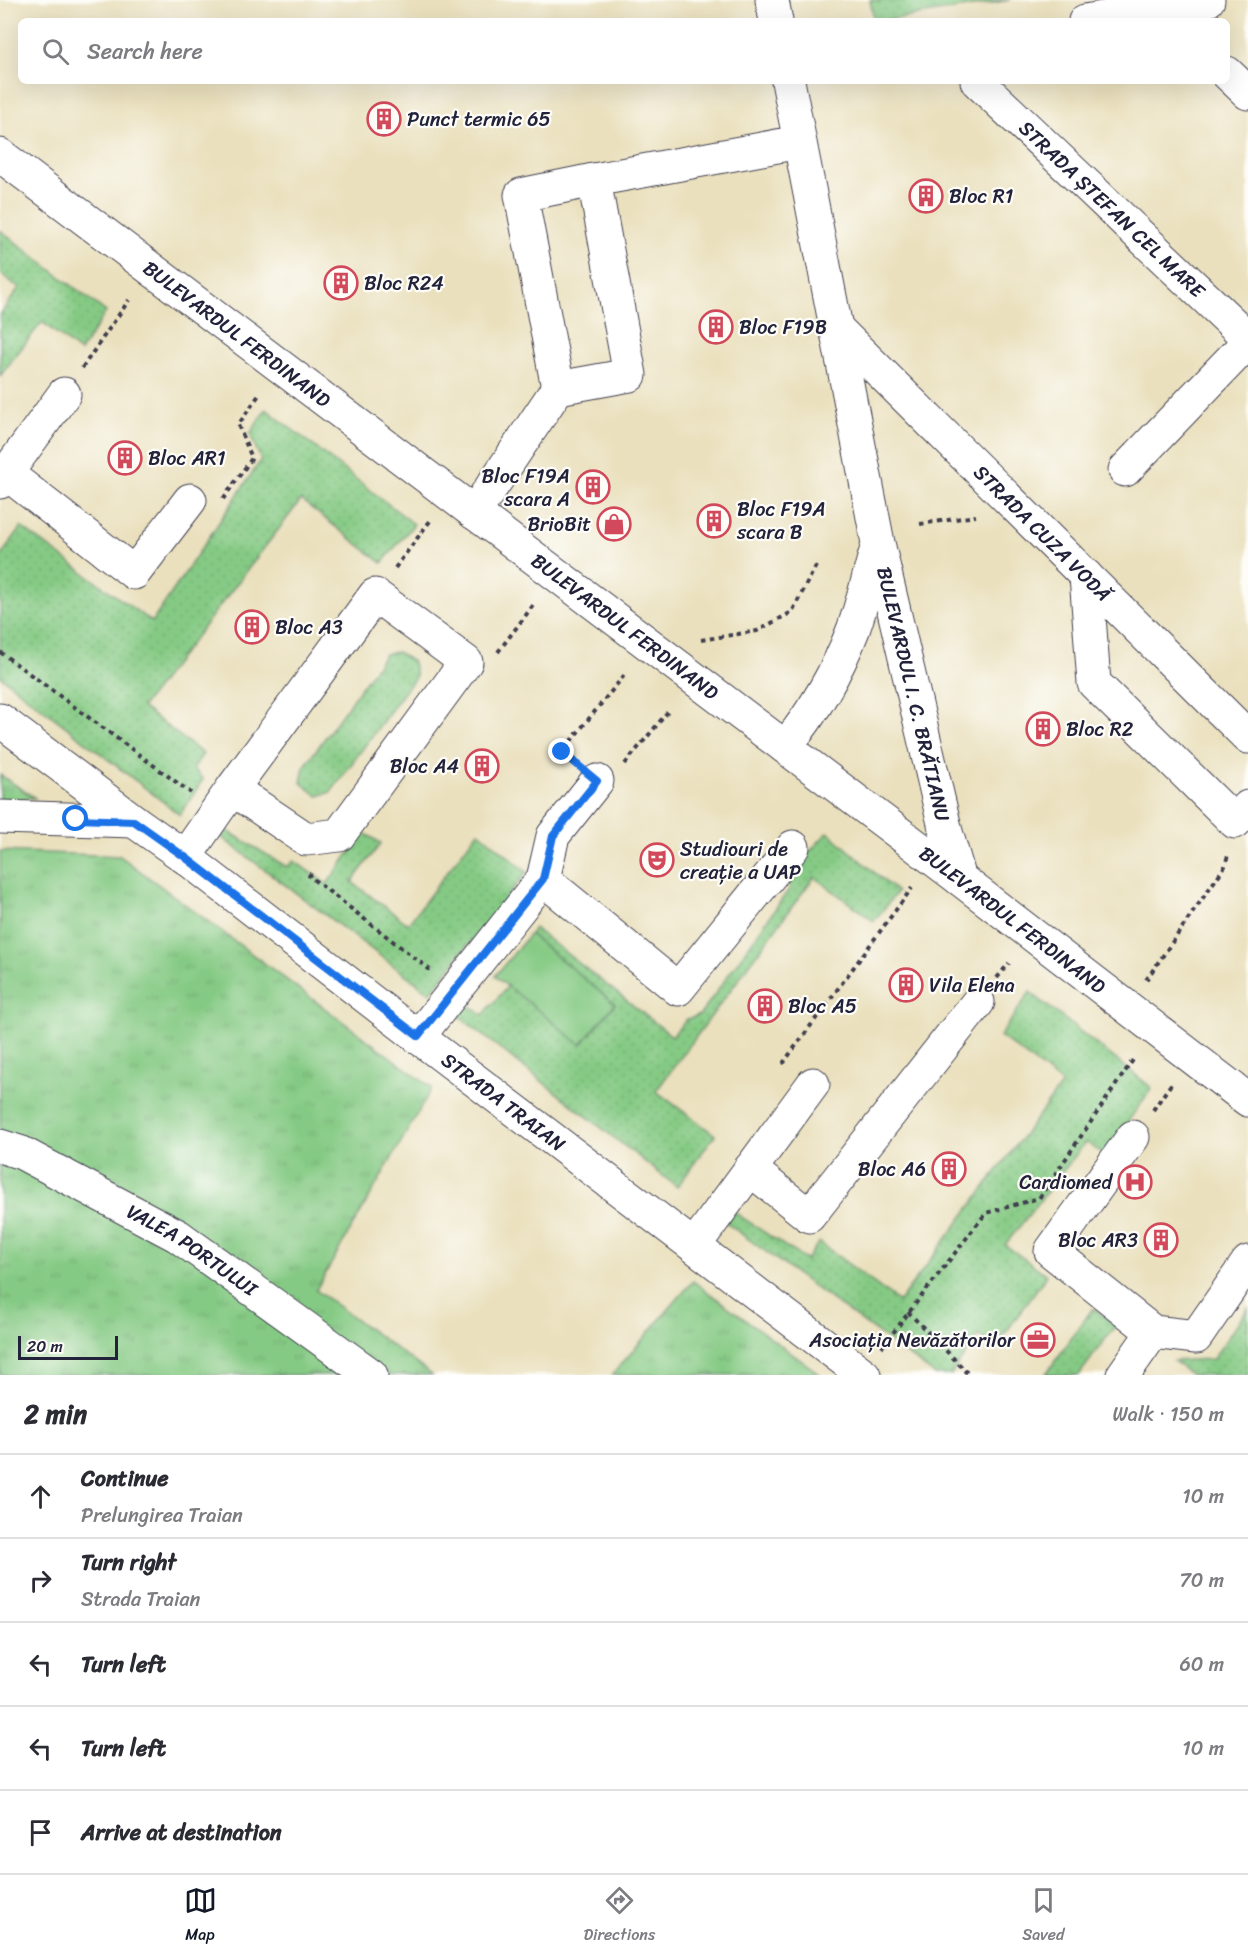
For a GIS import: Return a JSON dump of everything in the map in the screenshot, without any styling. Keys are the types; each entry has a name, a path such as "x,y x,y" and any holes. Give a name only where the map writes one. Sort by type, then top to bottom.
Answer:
{"street":[{"path":"772,0 775,18"},
{"path":"1106,18 1162,10 1208,0"},
{"path":"1230,76 1248,93"},
{"name":"BULEVARDUL I. C. BRĂTIANU","path":"789,84 878,543 946,832 960,879"},
{"name":"STRADA ȘTEFAN CEL MARE","path":"980,84 1248,340"},
{"path":"474,513 558,388 521,195 799,142"},
{"name":"BULEVARDUL FERDINAND","path":"0,155 960,879 1248,1100"},
{"path":"558,388 630,375 594,180"},
{"name":"STRADA CUZA VODĂ","path":"836,328 1248,737"},
{"path":"1125,470 1248,340"},
{"path":"64,394 3,478 134,573 190,500"},
{"name":"BULEVARDUL I. C. BRĂTIANU","path":"785,747 804,724 833,675 853,630 878,543"},
{"path":"1086,576 1094,683 1241,815"},
{"path":"185,857 224,800 375,595 466,662 339,835 306,839 224,800"},
{"name":"STRADA TRAIAN","path":"0,720 185,857 694,1246 872,1363"},
{"path":"418,1036 543,879 553,836 597,781"},
{"path":"0,817 134,821"},
{"path":"543,879 678,989 793,847"},
{"path":"750,1169 809,1216 978,1002"},
{"path":"694,1246 813,1084"},
{"path":"1133,1137 1051,1251 1153,1332 1196,1337 1248,1262"},
{"name":"VALEA PORTULUI","path":"0,1146 22,1153 178,1236 371,1375"},
{"path":"1123,1375 1153,1332"}],"path":[{"path":"64,394 129,300"},
{"path":"190,500 222,500 252,458 238,425 259,395"},
{"path":"921,524 1019,510"},
{"path":"375,595 429,521"},
{"path":"694,640 757,631 792,612 818,561"},
{"path":"466,662 495,655 536,603"},
{"path":"0,652 224,800"},
{"path":"626,673 562,752 597,781 606,788 670,709"},
{"path":"1146,980 1225,866 1241,815"},
{"path":"339,835 309,876 454,989"},
{"path":"813,1084 784,1062 912,888"},
{"path":"872,1363 908,1312 986,1213 1039,1198 1135,1057"},
{"path":"908,1312 966,1371 963,1375"}],"green space":[{"path":"870,0 1010,0 900,18 873,18"},
{"path":"0,230 106,312 80,352 42,322 0,376 0,315 19,288 0,273"},
{"path":"266,409 414,524 382,563 301,500 142,707 203,754 193,769 203,779 180,815 0,676 0,557 21,527 152,622 261,460 250,434"},
{"path":"397,652 413,662 416,676 331,792 318,796 301,783 304,767 385,654"},
{"path":"0,775 35,798 0,800"},
{"path":"226,830 287,867 294,861 327,884 364,833 381,843 352,882 408,924 478,831 527,872 430,993 221,837"},
{"path":"828,832 897,892 874,921 814,877 656,1091 715,1135 677,1187 452,1011 462,1000 483,1015 508,986 581,1045 615,1004 530,934 534,928 672,1036 687,1019 700,1015 790,888 786,876"},
{"path":"0,851 120,856 432,1088 316,1290 432,1375 0,1375"},
{"path":"530,934 615,1004 580,1046 495,976"},
{"path":"1030,992 1152,1088 1104,1155 1086,1142 1005,1245 1047,1275 994,1349 979,1335 951,1375 935,1375 725,1222 734,1212 806,1260 819,1242 899,1302 1062,1084 1000,1036"},
{"path":"693,1281 821,1375 612,1375"},
{"path":"1093,1308 1116,1325 1079,1375 1045,1375"},
{"path":"1248,1308 1248,1375 1191,1375 1174,1361 1213,1359"}],"place":[{"name":"Punct termic 65","path":"384,119"},
{"name":"Bloc R1","path":"926,196"},
{"name":"Bloc R24","path":"341,283"},
{"name":"Bloc F19B","path":"716,327"},
{"name":"Bloc AR1","path":"125,458"},
{"name":"Bloc F19A scara A","path":"593,487"},
{"name":"Bloc F19A scara B","path":"714,521"},
{"name":"BrioBit","path":"614,524"},
{"name":"Bloc A3","path":"252,627"},
{"name":"Bloc R2","path":"1043,729"},
{"name":"Bloc A4","path":"482,766"},
{"name":"Studiouri de creație a UAP","path":"657,860"},
{"name":"Vila Elena","path":"906,985"},
{"name":"Bloc A5","path":"765,1006"},
{"name":"Bloc A6","path":"949,1169"},
{"name":"Cardiomed","path":"1135,1182"},
{"name":"Bloc AR3","path":"1161,1240"},
{"name":"Asociația Nevăzătorilor","path":"1038,1340"}],"route":[{"path":"76,819 134,821 185,857 418,1036 543,879 553,836 597,781 562,752"}]}
